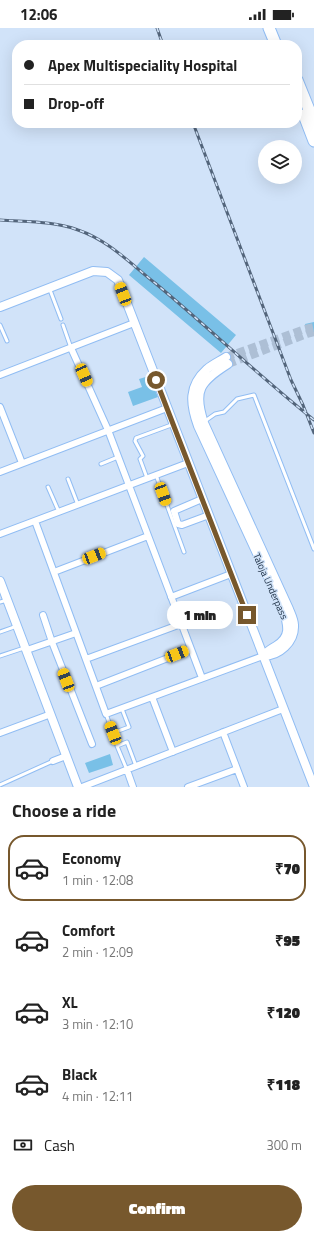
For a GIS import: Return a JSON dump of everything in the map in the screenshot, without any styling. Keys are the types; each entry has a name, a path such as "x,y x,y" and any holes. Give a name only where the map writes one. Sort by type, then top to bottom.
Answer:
{"highway":[{"path":"269,28 274,40"},
{"path":"277,28 281,40"},
{"path":"302,92 314,122"},
{"path":"302,111 314,141"}],"street":[{"path":"0,307 93,271 108,272 118,280 314,787"},
{"path":"0,375 134,323"},
{"path":"71,348 108,430 202,678"},
{"name":"Taloja Underpass","path":"227,360 211,374 202,385 198,397 199,409 289,609 294,625 292,636 286,647 269,656 263,656 267,650 282,642 288,625 284,612 192,410 192,397 197,381 207,369 227,360"},
{"path":"0,407 22,463"},
{"path":"0,472 167,408"},
{"path":"0,534 188,463"},
{"path":"202,499 174,511 178,524 182,525 209,515"},
{"path":"35,521 106,714 263,656"},
{"path":"54,572 148,536"},
{"path":"171,597 231,574"},
{"path":"0,581 4,601 17,626 78,787"},
{"path":"43,615 92,744"},
{"path":"86,659 181,624"},
{"path":"26,649 52,642 76,633"},
{"path":"96,686 191,649"},
{"path":"152,697 173,752"},
{"path":"82,787 284,709"},
{"path":"0,733 51,714"},
{"path":"223,732 244,787"},
{"path":"53,761 66,756"},
{"path":"188,787 237,769"},
{"path":"127,770 134,787"}],"lane":[{"path":"49,288 61,319"},
{"path":"0,325 7,341"},
{"path":"63,325 71,348"},
{"path":"204,422 215,414 224,412 237,399 254,395 314,549"},
{"path":"148,478 140,459 143,456 135,441 136,438 174,424"},
{"path":"101,464 118,457"},
{"path":"156,475 184,552"},
{"path":"68,479 78,505"},
{"path":"48,487 59,512"},
{"path":"0,632 17,626"},
{"path":"0,656 26,649"},
{"path":"106,714 113,733 129,727 122,708"},
{"path":"127,770 117,746 127,742 136,766"},
{"path":"0,785 53,761"}],"building":[{"path":"144,257 236,335 221,353 129,275"},
{"path":"314,322 314,335 308,336 305,324"},
{"path":"149,376 158,397 133,406 128,392 142,387 139,379"},
{"path":"110,754 113,765 89,773 85,763"}],"tunnel":[{"path":"226,357 314,327"},
{"path":"228,364 314,332"}],"railway":[{"path":"157,28 161,40"},
{"path":"195,128 291,380 314,433"},
{"path":"0,220 40,222 69,227 89,234 109,246 155,283 314,420"}],"route":[{"path":"156,380 247,615"}]}
